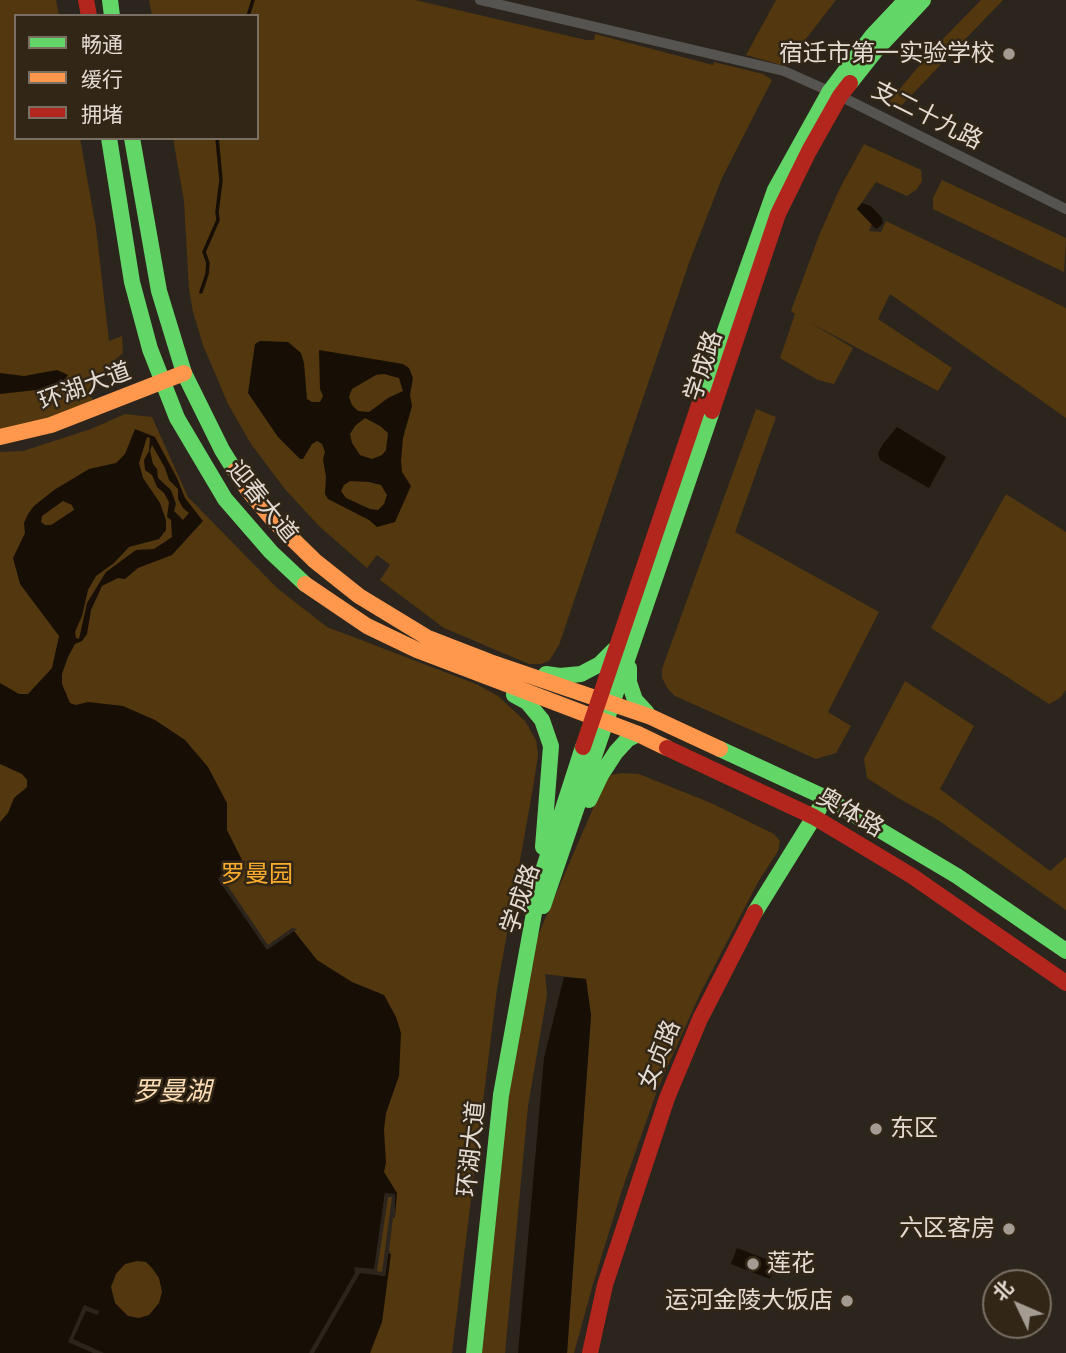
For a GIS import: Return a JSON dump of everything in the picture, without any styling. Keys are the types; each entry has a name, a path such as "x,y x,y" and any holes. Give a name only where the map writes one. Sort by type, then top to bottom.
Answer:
{"main road":[{"name":"学成路","path":"527,952 544,884 606,701 615,649 775,190 872,36 906,0"},
{"name":"学成路","path":"606,701 630,657 778,214 835,93 923,0"},
{"name":"迎春大道","path":"109,140 132,282 161,382 201,462 241,519 271,552 325,601 367,626 417,650 606,701"},
{"name":"迎春大道","path":"132,140 157,279 184,373 222,450 248,490 274,521 359,596 486,669 600,719"},
{"path":"132,282 157,279"},
{"name":"环湖大道","path":"0,437 51,425 184,373"},
{"path":"201,462 222,450"},
{"path":"486,669 559,676 581,674 600,664 615,649"},
{"path":"630,657 629,682 635,701 651,717"},
{"path":"486,669 527,702 542,720 551,746 544,884"},
{"name":"奥体路","path":"606,701 651,717 826,798 957,876 1066,951"},
{"name":"奥体路","path":"600,719 638,734 814,817 912,876 1066,983"},
{"path":"544,884 601,775 616,752 628,739 638,734"},
{"name":"女贞路","path":"590,1353 605,1285 627,1214 663,1109 699,1018 750,921 826,798"},
{"name":"环湖大道","path":"474,1353 501,1095 527,952"}],"street":[{"name":"支二十九路","path":"480,0 784,71 835,93 1066,209"}],"green space":[{"path":"0,0 56,0 59,14 14,14 14,140 80,140 96,228 109,341 122,336 123,353 105,368 96,385 89,391 94,403 34,425 0,430"},
{"path":"149,0 415,0 586,40 594,40 595,34 713,65 714,62 763,74 772,80 722,178 690,260 559,645 549,661 529,664 444,628 380,580 390,565 377,555 367,568 319,526 284,488 251,444 228,404 203,345 193,312 189,289 184,201 173,140 259,140 259,14 152,14"},
{"path":"776,0 836,0 785,66 746,55"},
{"path":"981,0 1003,0 899,108 887,104 935,47"},
{"path":"864,144 921,170 922,181 917,189 907,196 876,182 857,209 872,224 869,231 881,232 886,221 1066,308 1066,418 890,294 878,319 952,368 938,391 809,322 853,348 834,384 818,380 780,358 795,314 791,311 820,233"},
{"path":"942,180 1066,238 1064,272 933,209 933,198"},
{"path":"756,409 776,417 735,532 879,612 828,712 851,726 836,753 816,759 675,696 662,678 662,669"},
{"name":"罗曼园","path":"125,414 152,417 188,497 277,588 327,627 476,684 498,696 525,721 536,740 538,755 534,782 497,989 452,1353 0,1353 0,452 23,451 91,429"},
{"path":"1006,494 1066,532 1066,690 1060,698 1049,704 931,628"},
{"path":"905,681 974,726 940,789 1050,871 1066,857 1066,910 938,820 867,778 864,759"},
{"path":"639,774 711,803 774,834 780,841 778,851 758,882 700,994 658,1088 622,1190 574,1353 567,1353 591,1015 585,979 545,974 547,995 528,1106 505,1353 481,1353 508,1093 532,949 605,781 611,775"}],"water":[{"path":"862,203 871,206 882,218 883,223 878,228 857,209"},
{"path":"260,341 288,342 301,353 307,399 312,402 320,402 323,396 320,389 319,350 403,364 409,368 413,378 410,395 412,406 403,438 401,461 402,472 411,486 395,522 377,527 369,520 328,499 325,494 325,452 322,444 317,441 312,444 303,459 300,459 278,437 248,393 255,344","holes":["376,375 399,378 403,391 369,412 358,411 349,397 352,389","365,418 388,433 386,450 382,455 372,459 360,455 350,434","350,481 381,485 387,495 384,504 378,510 370,509 346,498 341,491"]},
{"path":"57,370 68,375 62,383 45,389 0,394 0,373 24,376"},
{"path":"897,427 946,457 929,488 880,460 878,453"},
{"name":"罗曼湖","path":"135,429 155,437 185,498 203,521 172,555 138,568 125,579 118,578 102,586 91,610 87,634 82,641 75,644 68,657 62,674 62,684 70,703 123,706 155,720 185,740 208,767 227,803 227,830 243,862 219,878 267,949 294,931 317,960 352,982 384,995 396,1017 401,1033 399,1076 386,1113 384,1172 397,1193 395,1216 395,1195 385,1193 374,1274 385,1276 388,1253 391,1254 382,1322 370,1353 0,1353 0,822 8,813 14,798 27,787 27,780 22,774 0,764 0,683 19,694 28,694 52,668 59,636 20,584 13,558 25,533 24,523 34,506 54,490 89,469 116,463 125,454","holes":["147,437 150,438 149,451 144,460 145,470 152,475 157,487 169,502 167,517 171,520 172,537 154,549 136,550 106,572 87,603 79,639 76,638 75,632 88,590 96,576 114,563 129,547 159,539 166,530 166,520 160,503 143,478 139,463","152,445 169,480 178,489 178,499 189,513 183,520 174,511 176,504 171,490 158,478 150,451","63,501 72,505 74,510 51,525 41,522 42,516","146,1262 159,1278 162,1292 159,1303 149,1315 139,1318 128,1316 115,1303 111,1287 116,1274 125,1264"]},
{"path":"564,977 586,979 591,1015 567,1353 518,1353 544,1058"},
{"path":"737,1248 776,1263 770,1279 731,1264"}],"pier":[{"path":"245,860 245,865 223,879 268,945 292,928 297,929 267,950 218,879"},
{"path":"385,1193 395,1194 391,1252 388,1254 385,1276 360,1273 314,1353 309,1353 355,1273 354,1267 374,1269","holes":["388,1197 392,1197 382,1272 377,1271"]},
{"path":"84,1305 99,1311 98,1315 86,1311 73,1339 104,1353 93,1353 68,1342"}],"waterway":[{"path":"249,14 253,0"},
{"path":"201,292 208,263 204,252 218,220 221,180 217,140"}],"traffic: fast":[{"path":"110,0 112,14"},
{"path":"702,396 775,190 830,91 872,36 906,0"},
{"path":"850,83 877,49 923,0"},
{"path":"109,140 132,282 150,349 177,418 225,499 271,552 305,584"},
{"path":"132,140 159,291 184,373 235,471"},
{"path":"543,906 712,411"},
{"path":"546,674 581,674 600,664 614,650"},
{"path":"629,668 629,682 635,700 647,713"},
{"path":"514,695 527,702 542,720 551,746 543,847"},
{"path":"589,800 616,752 628,739 638,734"},
{"path":"474,1353 501,1095 540,880 583,747"},
{"path":"720,749 826,798 957,876 1066,951"},
{"path":"755,912 819,809"}],"traffic: slow":[{"path":"0,437 51,425 184,373"},
{"path":"235,471 274,521 315,561 359,596 428,638 651,717 720,749"},
{"path":"305,584 367,626 417,650 638,734 667,748"}],"traffic: jam":[{"path":"86,0 89,14"},
{"path":"712,411 778,214 809,151 850,83"},
{"path":"583,747 702,396"},
{"path":"667,748 814,817 912,876 1066,983"},
{"path":"590,1353 605,1285 667,1098 700,1019 755,912"}],"place":[{"name":"宿迁市第一实验学校","path":"1009,54"},
{"name":"东区","path":"876,1129"},
{"name":"六区客房","path":"1009,1229"},
{"name":"莲花","path":"753,1264"},
{"name":"运河金陵大饭店","path":"847,1301"}]}
